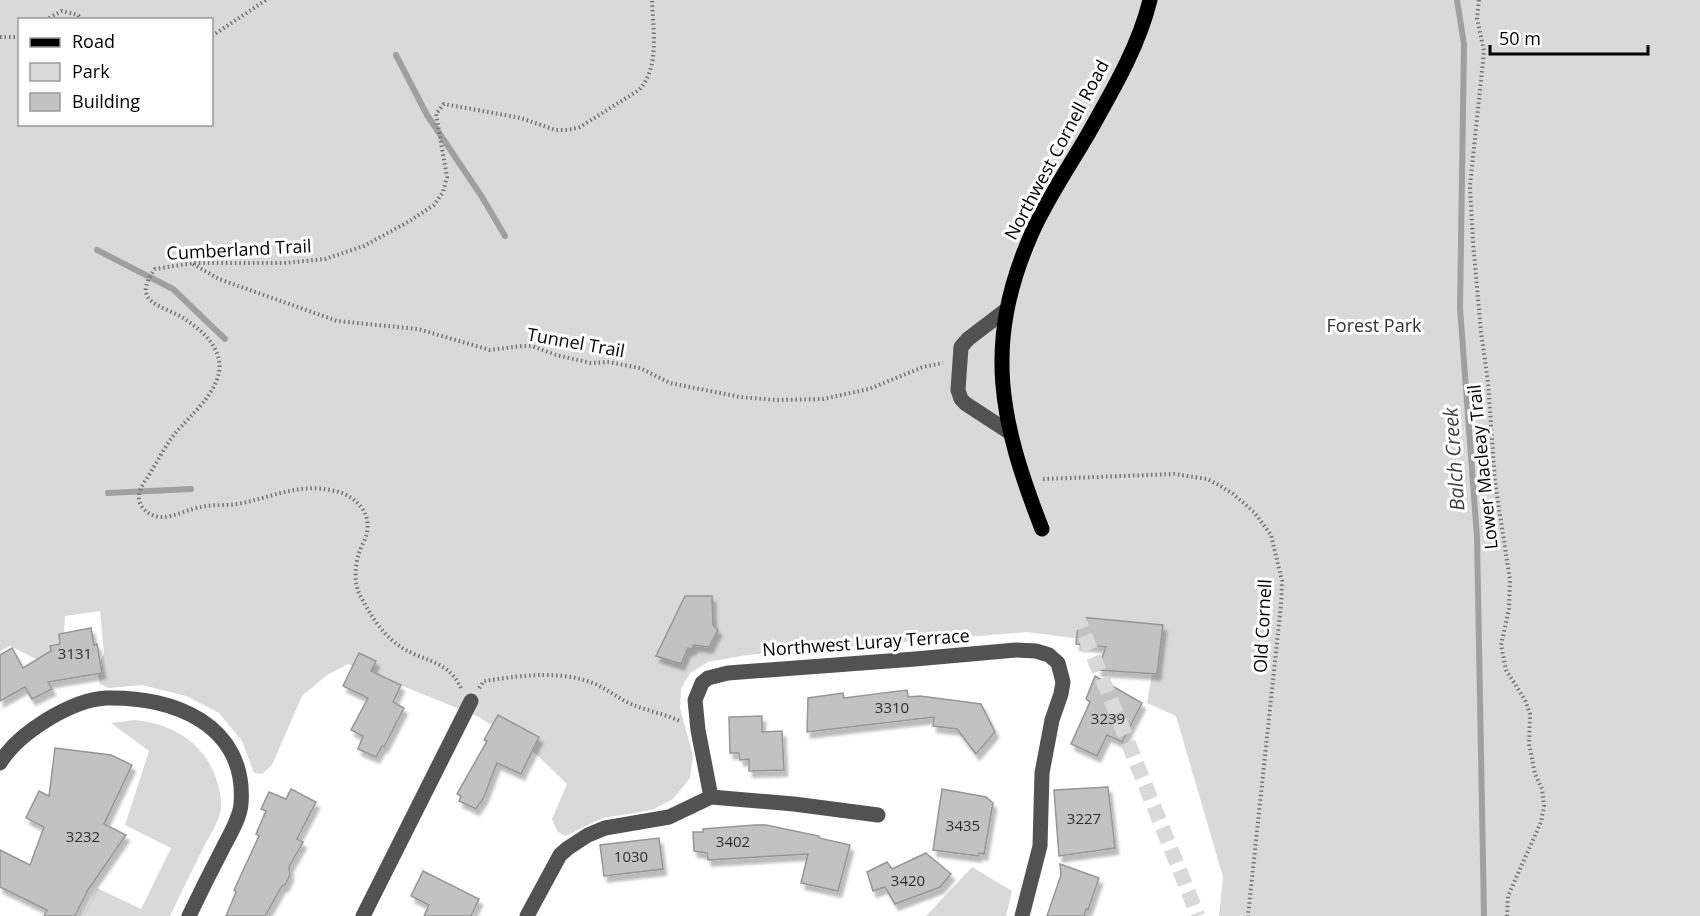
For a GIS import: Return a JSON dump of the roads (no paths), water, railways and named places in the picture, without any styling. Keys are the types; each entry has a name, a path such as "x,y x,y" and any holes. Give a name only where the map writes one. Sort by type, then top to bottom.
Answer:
{"main road":[{"name":"Northwest Cornell Road","path":"1042,529 1010,432 1001,368 1001,341 1006,310 1018,267 1032,232 1116,83 1134,45 1150,0"}],"street":[{"path":"1006,310 961,347 958,390 961,399 1010,432"},
{"name":"Northwest Luray Terrace","path":"711,797 698,730 695,700 698,690 708,678 722,674 1016,650 1036,651 1049,655 1058,663 1063,682 1052,720 1042,773 1040,846 1037,865 1022,916"},
{"path":"0,763 6,753 48,718 76,706 105,698 167,704 193,714 220,734 237,764 241,785 241,807 189,916"},
{"path":"363,916 471,701"},
{"path":"527,916 560,855 588,835 605,828 669,817 711,797 794,804 878,815"}],"waterway":[{"name":"Balch Creek","path":"1457,0 1464,44 1460,308 1477,537 1484,916"},
{"path":"396,55 427,115 505,236"},
{"path":"97,250 173,289 225,339"},
{"path":"108,493 191,489"}],"tunnel":[{"path":"1042,529 1198,916"}],"park label":[{"name":"Forest Park","path":"1374,326"}]}
